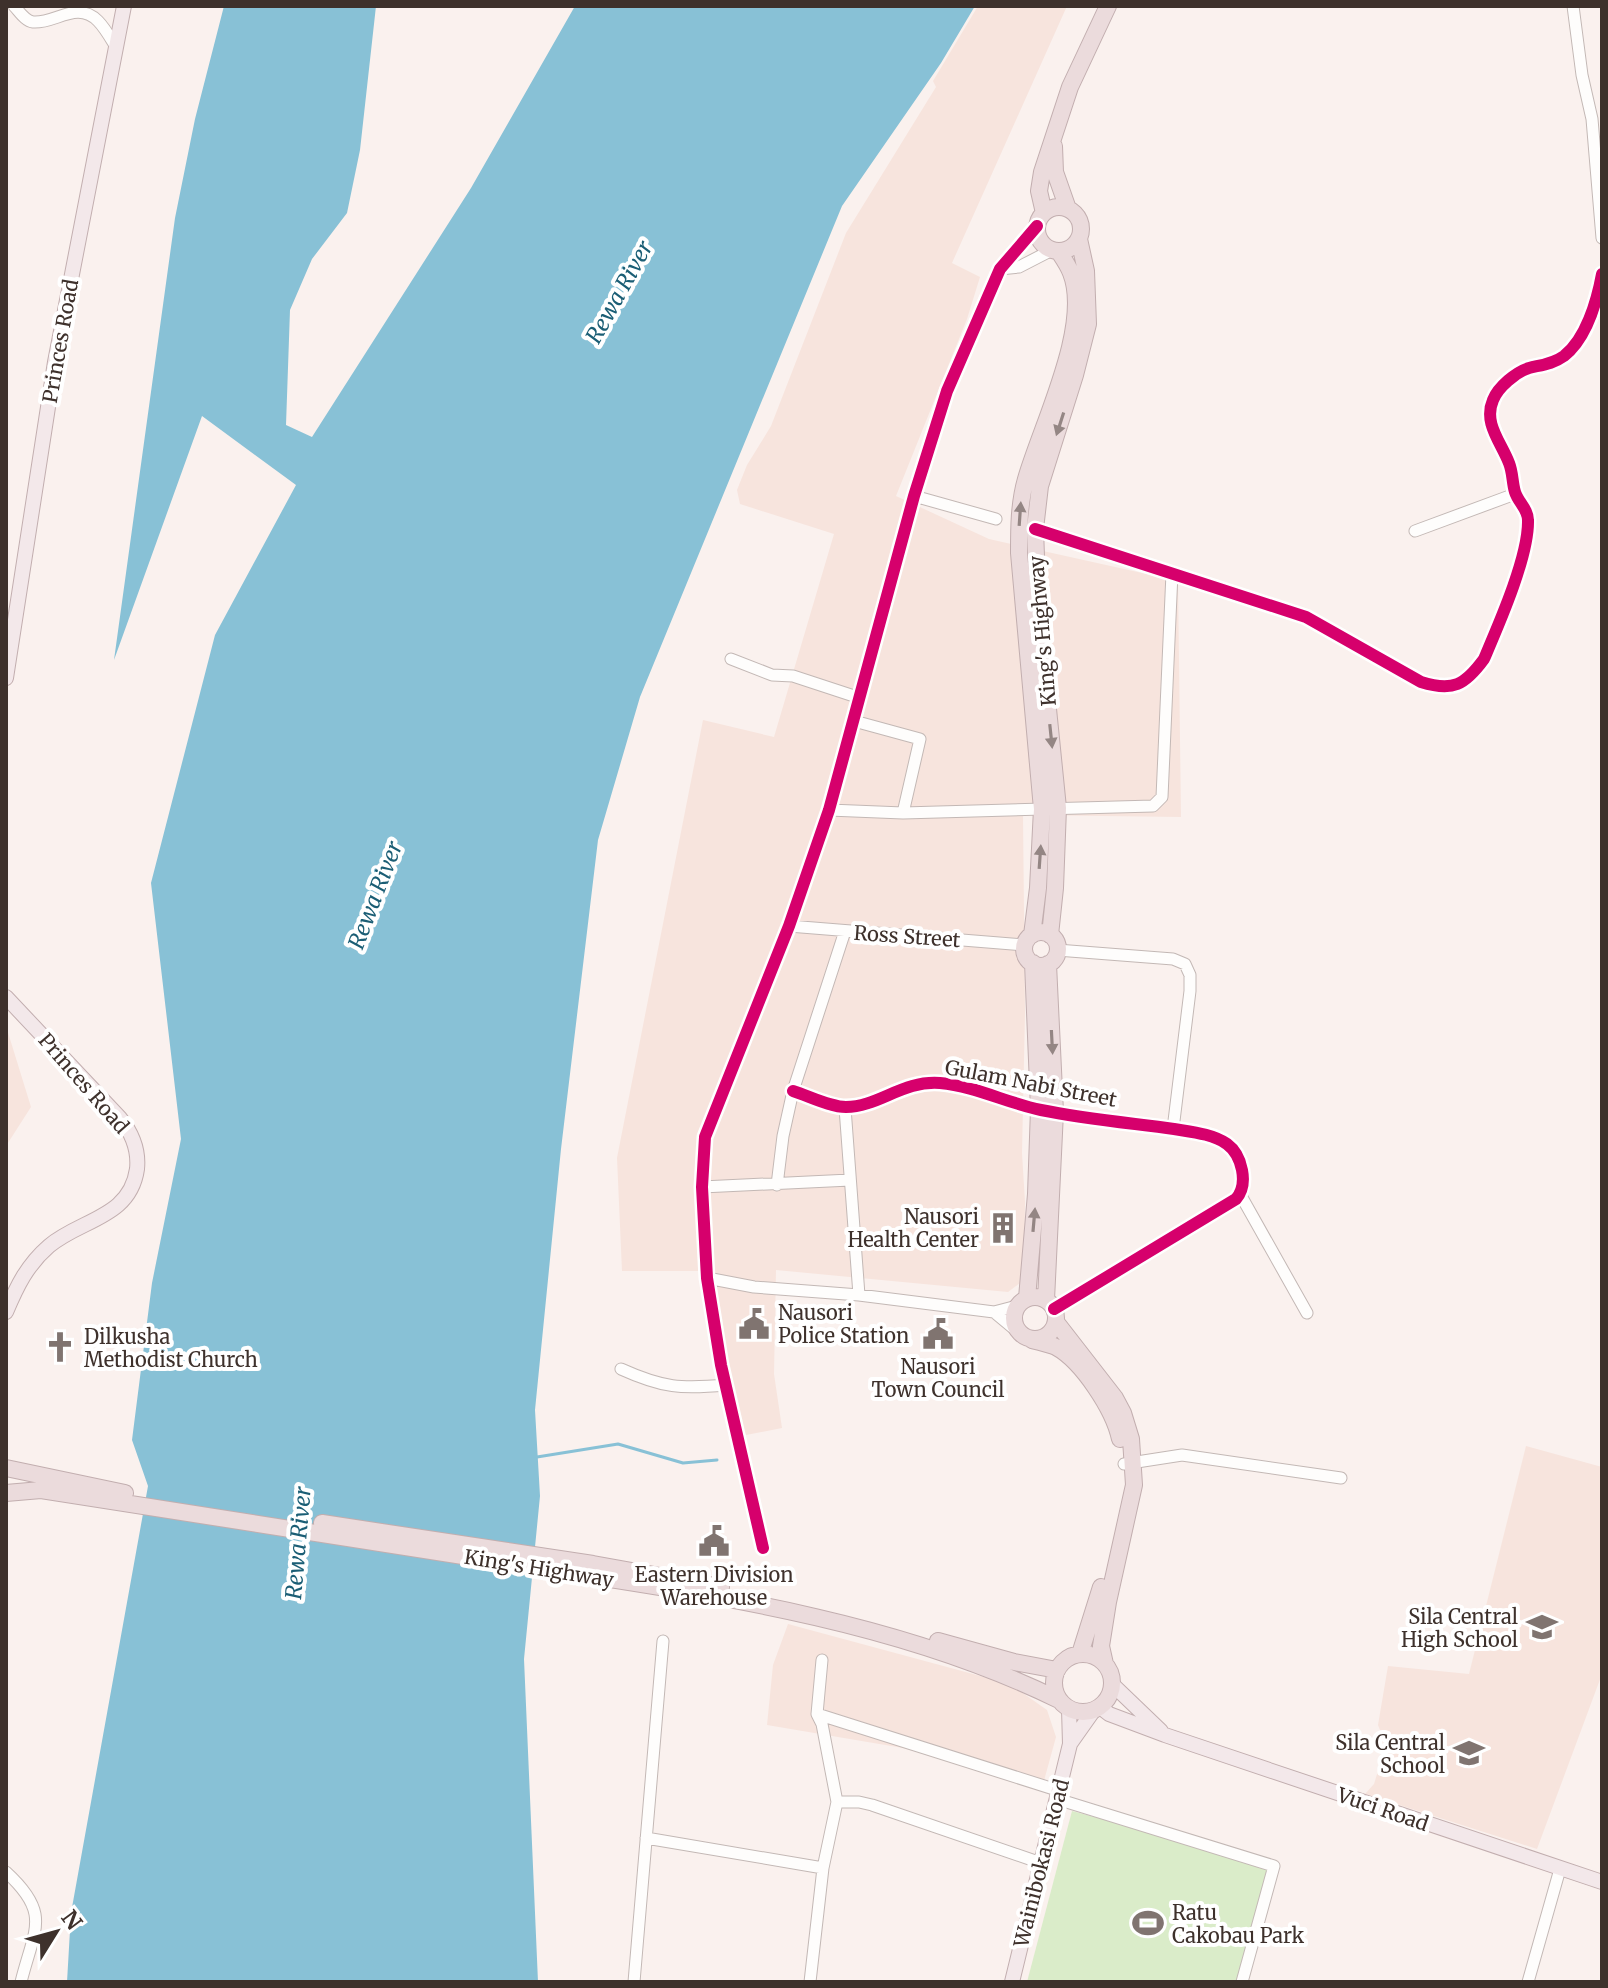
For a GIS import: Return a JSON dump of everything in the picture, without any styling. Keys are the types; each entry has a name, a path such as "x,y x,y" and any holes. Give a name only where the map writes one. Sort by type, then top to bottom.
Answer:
{"highway":[{"path":"1053,137 1055,172 1068,209 1079,220 1081,229 1079,239 1071,248 1055,251 1043,245 1038,236 1042,172 1053,137 1070,87 1108,6"},
{"path":"1041,220 1055,208 1068,209"},
{"name":"King's Highway","path":"1052,1310 1047,953 1055,888 1034,556 1040,486 1088,324 1086,271 1079,239"},
{"name":"King's Highway","path":"1028,940 1050,809 1019,553 1019,525 1025,481 1074,332 1076,295 1071,272 1055,251"},
{"path":"1039,932 1047,953 1025,953 1028,940 1039,932"},
{"name":"King's Highway","path":"1025,1336 1013,1319 1022,1302 1047,1111"},
{"path":"1022,1302 1052,1310 1123,1413 1131,1439 1120,1511 1092,1624 1080,1654"},
{"path":"1025,1336 1047,1336 1052,1310"},
{"path":"1025,1336 1055,1347 1083,1372 1114,1420 1129,1463 1134,1485 1108,1602 1101,1646 1105,1664"},
{"name":"King's Highway","path":"6,1468 132,1500"},
{"name":"King's Highway","path":"6,1493 41,1490 132,1500 767,1596 1014,1662 1057,1670"},
{"name":"King's Highway","path":"592,1570 908,1641 1012,1677 1064,1704"},
{"path":"1080,1654 1094,1656 1105,1664 1111,1673 1112,1684 1109,1697 1097,1709 1081,1712 1064,1704 1055,1690 1057,1670 1066,1659 1080,1654"}],"main road":[{"name":"Princes Road","path":"6,678 58,349 124,6"},
{"name":"Princes Road","path":"6,997 120,1118 130,1132 138,1162 128,1196 46,1249 23,1275 6,1312"},
{"name":"Vuci Road","path":"1112,1684 1165,1735"},
{"name":"Wainibokasi Road","path":"1012,1982 1070,1744 1064,1704"},
{"name":"Wainibokasi Road","path":"1070,1744 1097,1709"},
{"name":"Vuci Road","path":"1097,1709 1165,1735 1602,1882"}],"street":[{"path":"14,6 25,18 34,22 81,12 98,21"},
{"path":"95,6 98,21 116,47"},
{"path":"1573,6 1582,75 1594,130 1602,238"},
{"path":"763,1548 726,1385 707,1278 702,1187 705,1137 789,926 829,810 914,496 947,391 1000,269 1041,220"},
{"path":"1000,269 1019,267 1055,251"},
{"path":"1035,529 1306,617 1404,674 1440,688 1461,683 1472,675 1484,659 1527,545 1528,515 1515,494 1513,476 1495,437 1489,415 1493,400 1501,388 1526,369 1549,364 1565,355 1580,334 1598,298 1602,274"},
{"path":"1415,531 1515,494"},
{"path":"914,496 996,519"},
{"path":"829,810 903,813 1153,806 1162,797 1172,573"},
{"path":"731,659 772,675 793,676 860,698"},
{"path":"854,721 920,739 903,813"},
{"name":"Ross Street","path":"789,926 1028,940"},
{"path":"777,1185 793,1091 845,931"},
{"path":"1047,953 1173,959 1185,964 1190,975 1190,991 1173,1129"},
{"name":"Gulam Nabi Street","path":"845,1108 868,1103 910,1085 939,1083 1047,1111 1173,1129 1219,1139 1230,1146 1237,1156 1243,1179 1240,1194"},
{"path":"793,1091 845,1108 859,1295"},
{"path":"702,1187 850,1180"},
{"path":"1052,1310 1240,1194 1307,1313"},
{"path":"707,1278 754,1287 859,1295 994,1312 1022,1302"},
{"path":"994,1312 1025,1336"},
{"path":"621,1369 663,1386 684,1389 726,1385"},
{"path":"1129,1463 1182,1455 1341,1478"},
{"path":"634,1982 663,1641"},
{"path":"810,1982 823,1868 837,1802 822,1724 817,1714 822,1660"},
{"path":"817,1714 1274,1866 1242,1982"},
{"path":"837,1802 872,1805 1041,1863"},
{"path":"646,1838 823,1868"},
{"path":"1528,1982 1560,1869"},
{"path":"6,1872 25,1889 35,1905 37,1923 21,1982"}],"shaded area":[{"path":"978,6 1067,6 952,263 980,277 967,319 896,496 989,539 1178,581 1181,817 1023,815 1024,1280 1008,1292 776,1270 774,1374 782,1428 741,1436 726,1378 715,1271 622,1271 617,1158 703,720 774,737 834,534 740,504 737,490 747,465 771,426 846,233 936,87 933,81"},
{"path":"6,1026 31,1107 6,1146"},
{"path":"1526,1446 1602,1467 1602,1674 1537,1849 1365,1794 1374,1784 1386,1745 1378,1725 1388,1666 1469,1674"},
{"path":"788,1624 1010,1684 1047,1710 1056,1737 1042,1788 903,1748 767,1725 773,1665"}],"green space":[{"name":"Ratu Cakobau Park","path":"1072,1811 1270,1864 1238,1982 1027,1982"}],"water":[{"name":"Rewa River","path":"224,6 376,6 360,150 347,213 312,259 290,310 286,425 312,437 471,188 575,6 975,6 941,63 842,206 640,697 598,840 561,1149 535,1410 540,1496 524,1659 538,1982 67,1982 71,1913 148,1486 132,1440 152,1283 181,1139 151,883 215,635 296,485 202,416 114,660 175,218 195,119"}],"waterway":[{"path":"537,1457 618,1444 683,1463 717,1460"}],"cycle path":[{"path":"763,1548 721,1365 707,1278 702,1187 705,1137 789,926 829,810 914,496 947,391 1000,269 1037,226"},
{"path":"1035,529 1306,617 1421,682 1442,686 1457,684 1471,675 1484,659 1512,590 1527,535 1526,512 1516,496 1509,463 1494,432 1490,408 1503,385 1519,373 1556,361 1572,349 1589,319 1602,274"},
{"path":"793,1091 846,1107 869,1103 914,1085 940,1083 1041,1110 1202,1134 1232,1149 1240,1162 1243,1178 1236,1199 1054,1309"}],"place":[{"name":"Nausori Health Center","path":"1003,1228"},
{"name":"Nausori Police Station","path":"754,1324"},
{"name":"Nausori Town Council","path":"938,1334"},
{"name":"Dilkusha Methodist Church","path":"60,1347"},
{"name":"Eastern Division Warehouse","path":"714,1541"},
{"name":"Sila Central High School","path":"1542,1627"},
{"name":"Sila Central School","path":"1469,1753"},
{"name":"Ratu Cakobau Park","path":"1148,1923"}]}
